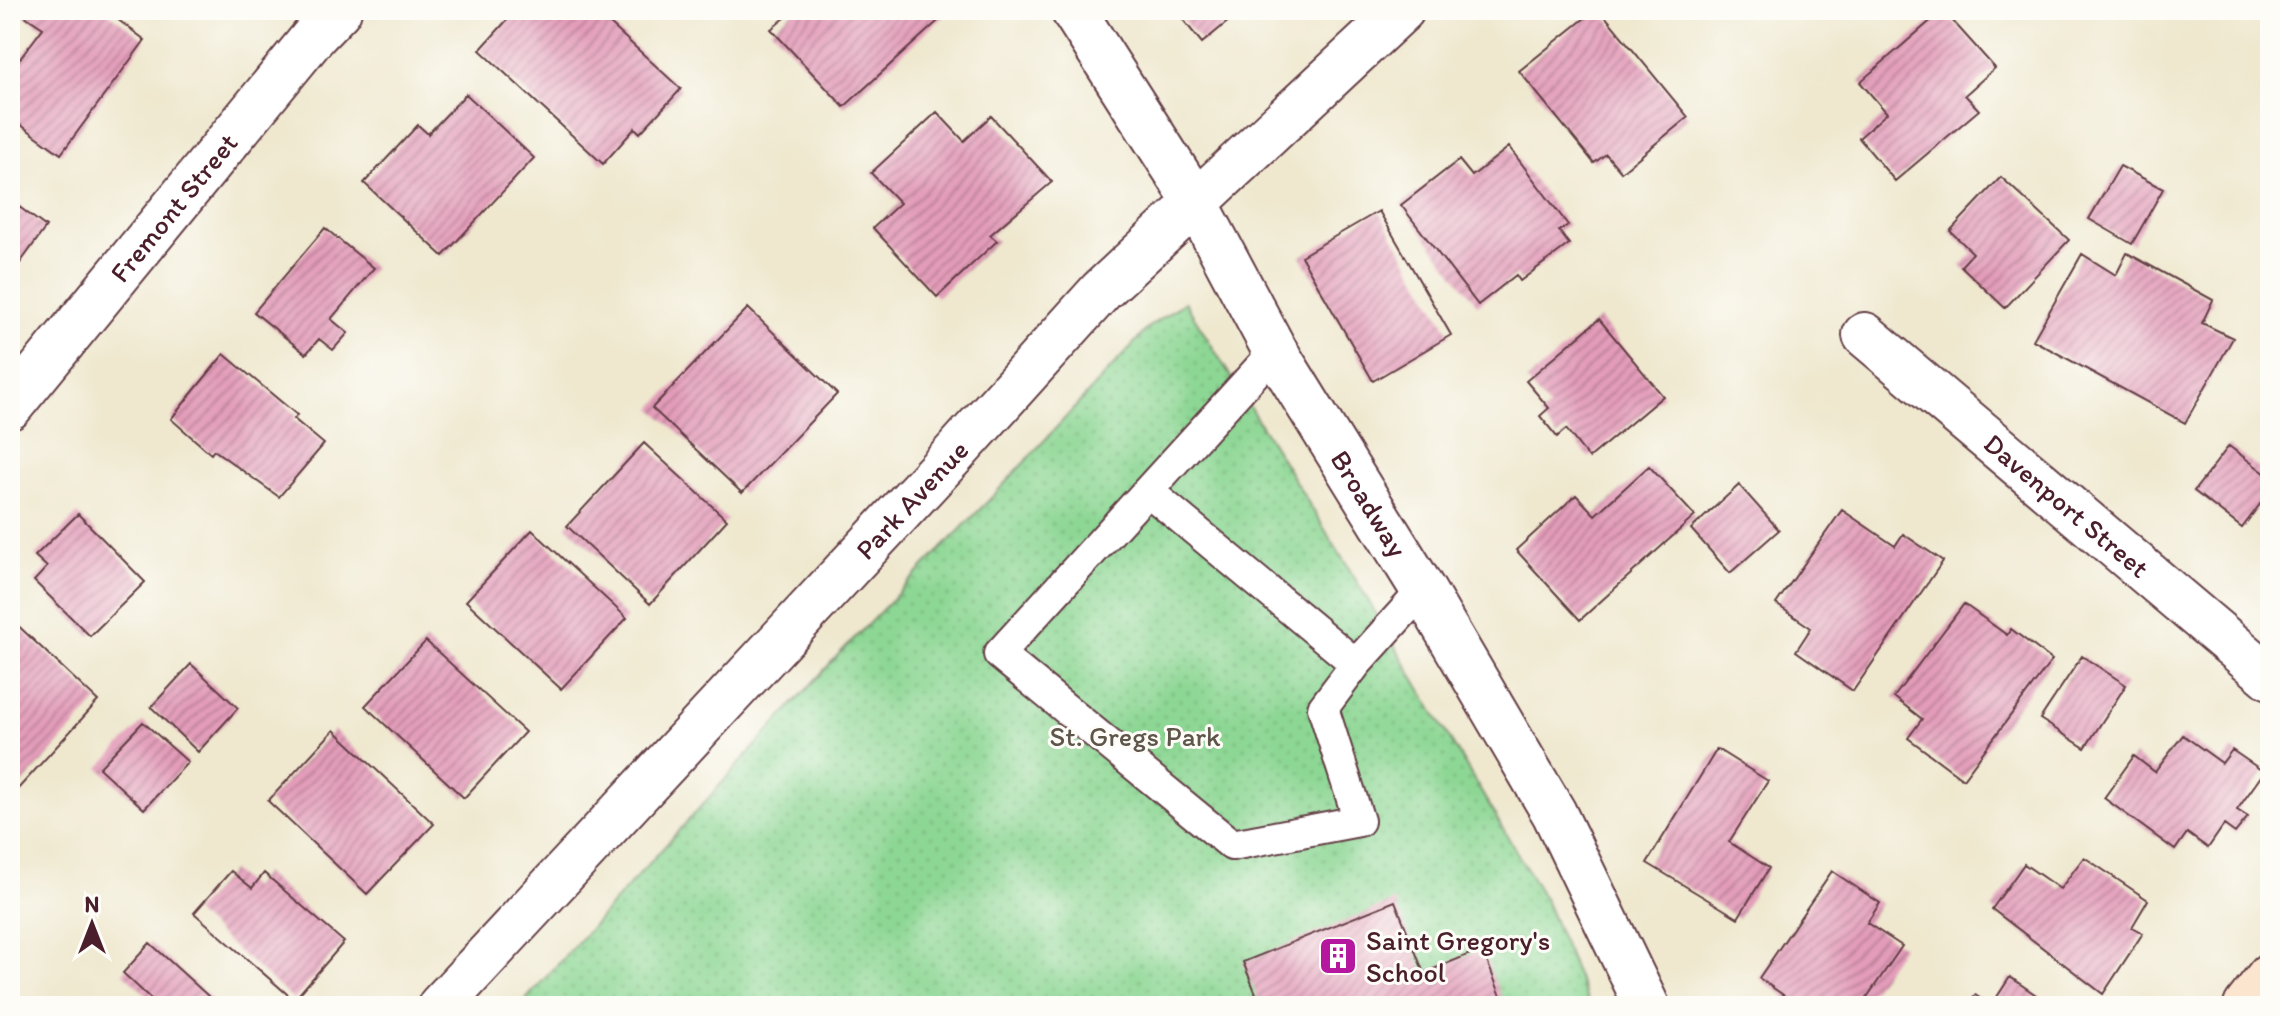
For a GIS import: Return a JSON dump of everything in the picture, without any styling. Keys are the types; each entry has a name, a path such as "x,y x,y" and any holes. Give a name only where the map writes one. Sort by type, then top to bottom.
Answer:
{"main road":[{"path":"2246,1006 2270,975"}],"street":[{"name":"Fremont Street","path":"10,407 314,36 339,10"},
{"name":"Broadway","path":"1073,10 1195,201 1275,351 1423,590 1554,813 1647,1006"},
{"name":"Park Avenue","path":"440,1006 1101,291 1402,10"},
{"name":"Davenport Street","path":"1865,335 2270,677"}],"lane":[{"path":"1275,351 999,654 1232,845 1359,821 1323,708 1356,664 1423,590"},
{"path":"1148,491 1356,664"}],"green space":[{"name":"St. Gregs Park","path":"1185,302 1362,590 1546,902 1590,1006 520,1006 837,656 995,494 1150,326"}],"building":[{"path":"30,10 105,10 145,40 61,154 10,117 10,72 43,28 25,16"},
{"path":"516,10 595,10 681,89 640,133 635,128 603,164 480,50"},
{"path":"795,10 950,10 844,107 771,29"},
{"path":"1175,10 1242,10 1202,43"},
{"path":"1595,10 1600,10 1688,117 1621,172 1606,154 1594,163 1519,71"},
{"path":"1943,10 1995,68 1965,95 1979,110 1895,181 1859,138 1887,113 1860,82"},
{"path":"466,94 534,158 443,256 364,183 418,125 428,134"},
{"path":"937,112 964,141 991,116 1052,182 990,235 997,241 937,297 873,228 900,203 871,173"},
{"path":"1509,147 1568,225 1559,231 1569,244 1520,281 1516,275 1478,305 1401,205 1459,160 1472,176"},
{"path":"2120,166 2163,189 2132,244 2089,219"},
{"path":"2001,177 2069,240 2005,308 1961,266 1973,253 1950,231"},
{"path":"10,200 46,227 10,277"},
{"path":"1379,211 1451,335 1373,381 1301,256"},
{"path":"325,228 374,268 331,319 348,333 333,350 319,339 306,354 254,312"},
{"path":"2127,253 2213,300 2202,323 2233,338 2185,423 2033,340 2082,254 2116,275"},
{"path":"748,308 837,394 742,493 652,408"},
{"path":"1599,319 1663,396 1589,458 1566,429 1557,437 1540,416 1549,408 1526,381"},
{"path":"224,354 297,415 294,419 324,444 279,497 214,450 211,454 171,419"},
{"path":"644,443 727,520 650,604 567,526"},
{"path":"2229,446 2270,477 2270,491 2242,528 2194,491"},
{"path":"1649,466 1695,516 1580,620 1516,550 1576,495 1595,515"},
{"path":"1739,485 1779,530 1730,573 1691,529"},
{"path":"1842,510 1895,546 1903,534 1943,561 1853,691 1796,651 1811,628 1776,604"},
{"path":"78,514 145,582 90,636 34,581 47,567 35,556"},
{"path":"532,530 627,618 561,689 466,601"},
{"path":"1964,604 2007,635 2011,629 2052,660 1963,779 1908,738 1922,719 1894,697"},
{"path":"10,618 98,701 16,791 10,785"},
{"path":"426,641 525,732 464,798 365,706"},
{"path":"2082,656 2126,685 2085,748 2040,719"},
{"path":"191,664 238,708 198,752 151,707"},
{"path":"143,722 188,762 144,809 99,768"},
{"path":"334,730 434,824 367,894 268,801"},
{"path":"2183,735 2222,763 2232,750 2264,772 2237,810 2248,817 2235,833 2224,825 2208,848 2187,833 2175,850 2104,798 2134,756 2155,772"},
{"path":"1717,749 1768,781 1729,842 1769,868 1738,918 1647,863"},
{"path":"2084,857 2148,900 2132,927 2143,933 2103,994 1992,909 2024,864 2060,889"},
{"path":"231,871 252,888 264,873 344,942 294,1000 194,913"},
{"path":"1832,871 1880,903 1867,923 1902,946 1861,1006 1780,1006 1786,997 1759,978"},
{"name":"Saint Gregory's School","path":"1395,901 1424,973 1482,949 1505,1006 1261,1006 1243,962"},
{"path":"150,943 219,1006 145,1006 151,999 123,973"},
{"path":"2010,977 2052,1006 1991,1006"},
{"path":"1975,995 1991,1006 1967,1006"}],"place":[{"name":"Saint Gregory's School","path":"1338,956"}]}
